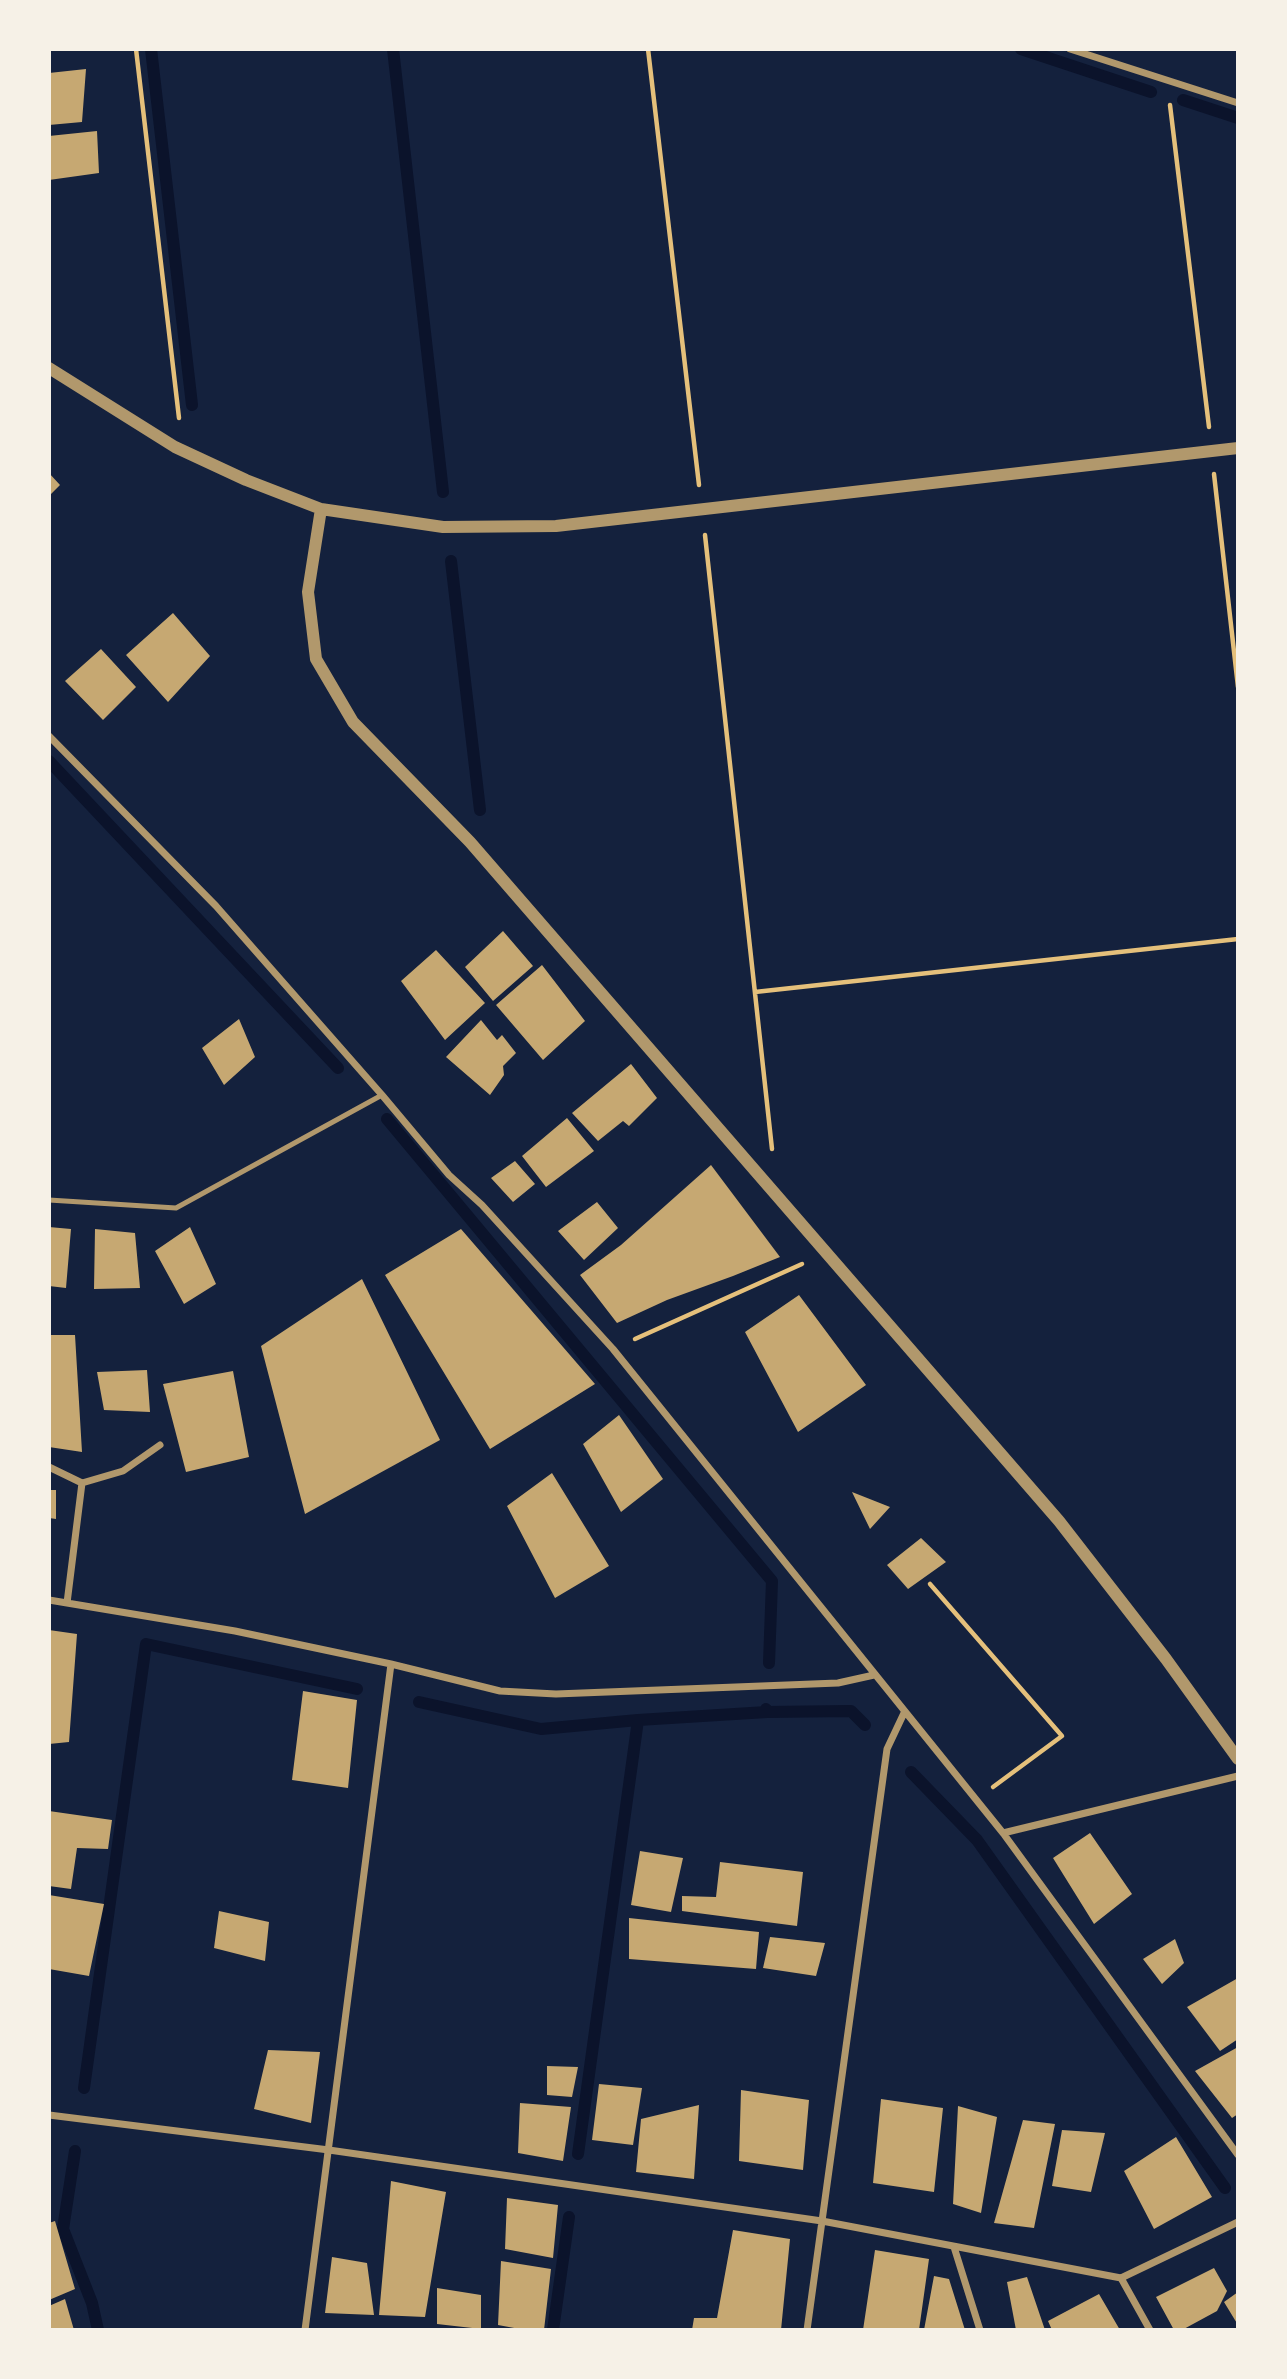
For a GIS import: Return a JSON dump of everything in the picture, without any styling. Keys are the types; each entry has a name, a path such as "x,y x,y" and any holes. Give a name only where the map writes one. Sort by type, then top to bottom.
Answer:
{"street":[{"path":"1070,49 1238,103"},
{"path":"49,368 175,447 246,480 321,509 443,527 556,526 1238,448"},
{"path":"321,509 308,592 316,659 353,722 470,842 1059,1521 1166,1659 1238,1759"},
{"path":"49,736 216,906 449,1175 482,1205 612,1349 1003,1833 1238,2155"},
{"path":"49,1467 82,1483 122,1471 160,1445"},
{"path":"67,1603 82,1483"},
{"path":"49,1600 235,1630 500,1690 556,1694 838,1683 874,1675"},
{"path":"305,2330 391,1664"},
{"path":"807,2330 887,1749 904,1713"},
{"path":"1003,1833 1238,1776"},
{"path":"49,2115 329,2150 822,2221 1121,2278 1238,2222"},
{"path":"954,2247 980,2330"},
{"path":"1121,2278 1150,2330"}],"lane":[{"path":"49,1200 176,1208 382,1095"}],"path":[{"path":"136,49 180,414 175,447"},
{"path":"649,49 774,1160 765,1184"},
{"path":"1167,80 1238,687"},
{"path":"755,992 1238,939"},
{"path":"612,1349 825,1254"},
{"path":"930,1584 1062,1736 975,1800"}],"building":[{"path":"86,69 82,122 49,125 49,73"},
{"path":"97,131 99,173 49,180 49,136"},
{"path":"49,473 60,485 49,496"},
{"path":"173,613 210,656 168,702 126,655"},
{"path":"101,649 136,687 103,720 65,681"},
{"path":"503,931 533,966 493,1001 465,967"},
{"path":"436,950 485,1003 445,1040 401,981"},
{"path":"542,965 585,1021 543,1060 496,1005"},
{"path":"239,1019 255,1057 224,1085 202,1048"},
{"path":"481,1020 497,1040 502,1035 516,1053 503,1066 504,1075 490,1095 446,1057"},
{"path":"631,1064 657,1098 629,1126 623,1121 598,1141 572,1113"},
{"path":"567,1118 594,1151 546,1187 522,1156"},
{"path":"515,1161 535,1184 513,1202 491,1178"},
{"path":"711,1165 780,1257 667,1300 617,1323 580,1275 621,1245"},
{"path":"597,1202 618,1228 584,1260 558,1231"},
{"path":"49,1227 71,1229 66,1288 49,1286"},
{"path":"190,1227 216,1284 184,1304 155,1251"},
{"path":"95,1229 135,1233 140,1288 94,1289"},
{"path":"461,1229 595,1384 490,1449 385,1275"},
{"path":"362,1279 440,1440 305,1514 261,1346"},
{"path":"799,1295 866,1385 798,1432 745,1332"},
{"path":"49,1335 75,1335 82,1452 49,1447"},
{"path":"147,1370 150,1412 104,1410 97,1372"},
{"path":"233,1371 249,1457 186,1472 163,1384"},
{"path":"619,1415 663,1479 621,1512 583,1444"},
{"path":"552,1473 609,1566 555,1598 507,1506"},
{"path":"49,1490 56,1490 56,1519 49,1518"},
{"path":"852,1492 890,1507 870,1529"},
{"path":"921,1538 946,1562 908,1589 887,1565"},
{"path":"49,1630 77,1634 69,1742 49,1744"},
{"path":"303,1691 357,1700 348,1788 292,1780"},
{"path":"49,1811 112,1820 108,1849 77,1848 71,1889 49,1886"},
{"path":"1090,1833 1132,1894 1094,1924 1053,1858"},
{"path":"640,1851 683,1858 671,1912 631,1905"},
{"path":"720,1862 803,1872 797,1926 682,1911 682,1896 716,1897"},
{"path":"49,1895 104,1904 89,1976 49,1969"},
{"path":"219,1911 269,1922 265,1961 214,1948"},
{"path":"629,1918 759,1932 756,1969 629,1959"},
{"path":"770,1937 825,1943 816,1976 763,1968"},
{"path":"1175,1939 1184,1963 1162,1984 1143,1959"},
{"path":"1238,1978 1238,2039 1220,2051 1187,2007"},
{"path":"1238,2047 1238,2114 1232,2118 1195,2071"},
{"path":"268,2050 320,2052 311,2123 254,2109"},
{"path":"547,2066 578,2067 572,2097 547,2095"},
{"path":"599,2084 642,2088 633,2145 592,2140"},
{"path":"741,2090 809,2100 803,2170 739,2161"},
{"path":"881,2099 943,2108 934,2192 873,2183"},
{"path":"520,2103 571,2107 563,2161 518,2153"},
{"path":"699,2105 694,2179 636,2172 641,2119"},
{"path":"958,2106 997,2117 981,2213 953,2204"},
{"path":"1023,2120 1055,2124 1034,2228 994,2223"},
{"path":"1062,2130 1105,2133 1091,2192 1052,2186"},
{"path":"1176,2137 1212,2197 1154,2229 1124,2171"},
{"path":"391,2181 446,2192 425,2317 379,2315"},
{"path":"507,2198 558,2205 553,2258 505,2249"},
{"path":"55,2221 75,2289 49,2300 49,2223"},
{"path":"733,2230 790,2239 781,2330 692,2330 694,2318 717,2318"},
{"path":"875,2250 929,2259 919,2330 863,2330"},
{"path":"332,2257 367,2263 374,2315 325,2313"},
{"path":"501,2261 551,2269 544,2330 498,2325"},
{"path":"1214,2268 1227,2291 1217,2311 1182,2330 1174,2330 1156,2297"},
{"path":"934,2276 949,2279 965,2330 924,2330"},
{"path":"1027,2277 1045,2330 1016,2330 1007,2282"},
{"path":"437,2288 481,2295 481,2329 437,2324"},
{"path":"1238,2292 1238,2325 1224,2302"},
{"path":"1099,2294 1120,2330 1052,2330 1048,2321"},
{"path":"65,2299 74,2330 49,2330 49,2306"}],"waterway":[{"path":"151,49 192,405"},
{"path":"393,49 443,492"},
{"path":"1021,49 1151,92"},
{"path":"1183,100 1238,118"},
{"path":"451,561 480,810"},
{"path":"49,761 338,1068"},
{"path":"387,1119 772,1581 769,1663"},
{"path":"84,2088 146,1644 357,1689"},
{"path":"419,1702 541,1729 767,1712"},
{"path":"766,1709 767,1712 851,1711 865,1725"},
{"path":"578,2154 638,1720"},
{"path":"911,1772 977,1840 1225,2188"},
{"path":"75,2151 63,2229 92,2303 98,2330"},
{"path":"553,2330 569,2217"}]}
